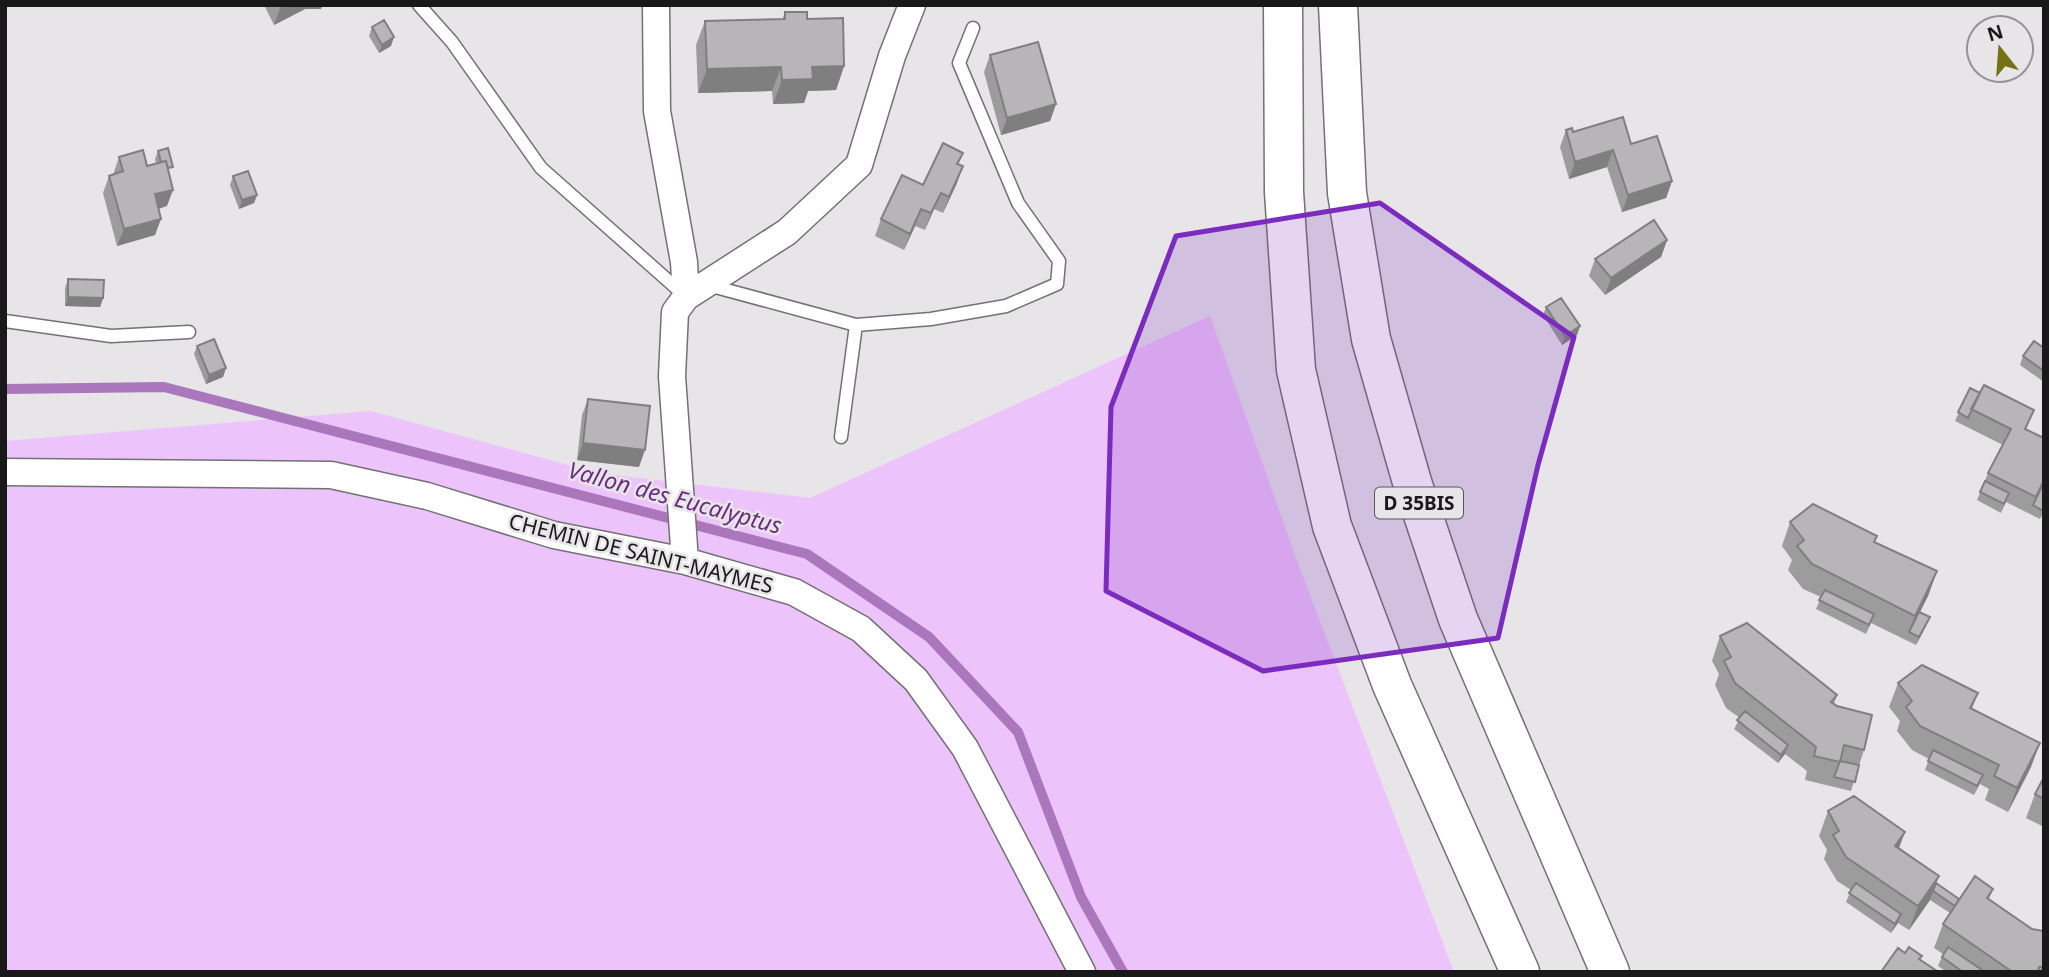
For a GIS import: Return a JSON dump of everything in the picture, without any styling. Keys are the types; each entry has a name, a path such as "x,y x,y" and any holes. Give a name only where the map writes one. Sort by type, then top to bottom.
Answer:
{"main road":[{"path":"1283,5 1284,192 1296,370 1332,526 1392,685 1520,972"},
{"name":"D 35BIS","path":"1338,5 1347,193 1371,339 1412,482 1458,619 1610,972"}],"street":[{"path":"656,5 657,111 684,262 697,291"},
{"path":"684,548 672,376 675,312 697,291 787,232 859,165 892,56 912,5"},
{"name":"CHEMIN DE SAINT-MAYMES","path":"5,471 331,475 428,496 554,535 684,548 794,592 861,629 916,680 965,748 1082,972"}],"lane":[{"path":"419,5 452,42 541,168 697,291 856,325 931,319 1006,306 1057,284 1059,261 1018,203 960,63 973,28"},
{"path":"5,321 111,336 190,332"},
{"path":"841,437 856,325"}],"highlighted area":[{"path":"1380,203 1574,337 1538,465 1498,638 1263,671 1106,591 1111,407 1176,236"}],"shaded area":[{"path":"1210,316 1300,569 1454,972 5,972 5,441 371,411 597,473 810,498"}],"building":[{"path":"785,12 807,12 807,19 843,18 844,66 812,67 813,79 782,80 781,67 707,69 705,21 785,19"},
{"path":"384,20 394,37 382,45 372,27"},
{"path":"1038,42 1056,104 1007,118 990,55"},
{"path":"1623,117 1631,144 1657,136 1672,181 1628,195 1613,150 1575,162 1566,130 1572,128 1573,132"},
{"path":"943,143 963,153 957,164 963,166 949,197 941,193 931,213 921,209 910,234 881,219 902,175 923,185"},
{"path":"168,148 173,167 168,168 166,161 161,162 158,151"},
{"path":"143,150 147,166 166,161 173,190 155,194 161,219 124,229 109,176 123,171 119,157"},
{"path":"248,171 257,195 242,200 233,176"},
{"path":"1654,220 1667,240 1611,278 1595,259"},
{"path":"68,279 104,280 103,298 68,297"},
{"path":"1561,298 1580,326 1565,336 1546,307"},
{"path":"214,339 226,368 209,375 197,346"},
{"path":"2034,341 2044,348 2044,371 2023,356"},
{"path":"1984,385 2034,410 2025,429 2044,438 2044,480 2036,497 1988,473 2011,429 1971,409"},
{"path":"1970,388 1980,393 1968,418 1958,412"},
{"path":"588,399 650,406 645,450 583,443"},
{"path":"1985,481 2009,493 2004,504 1980,492"},
{"path":"2044,482 2044,510 2043,511 2033,505"},
{"path":"1813,504 1877,536 1874,542 1937,571 1915,616 1812,564 1797,546 1804,540 1790,522"},
{"path":"1825,590 1874,614 1869,625 1819,600"},
{"path":"1919,612 1930,617 1919,637 1909,632"},
{"path":"1747,623 1837,695 1831,702 1872,715 1864,750 1844,745 1840,762 1814,756 1816,747 1735,683 1724,661 1731,657 1720,636"},
{"path":"1922,665 1978,693 1970,708 2040,743 2017,788 1994,776 1999,765 1920,726 1906,707 1912,701 1898,683"},
{"path":"1745,711 1788,745 1781,755 1737,720"},
{"path":"1933,750 1983,775 1977,786 1928,761"},
{"path":"1840,761 1859,765 1855,782 1834,777"},
{"path":"2044,777 2044,799 2035,794"},
{"path":"1854,796 1905,832 1895,846 1939,876 1918,906 1846,857 1833,835 1839,831 1828,811"},
{"path":"1975,876 1993,889 1987,898 2032,929 2044,931 2044,967 2039,967 2038,972 2011,972 1943,924"},
{"path":"1856,883 1901,914 1895,924 1849,893"},
{"path":"1936,883 1959,899 1955,906 1933,891"},
{"path":"1909,947 1922,956 1919,959 1937,972 1881,972 1898,948 1905,953"},
{"path":"1948,947 1982,970 1963,972 1942,957"}],"waterway":[{"name":"Vallon des Eucalyptus","path":"5,389 164,387 807,554 929,637 1018,732 1081,897 1123,972"}]}
